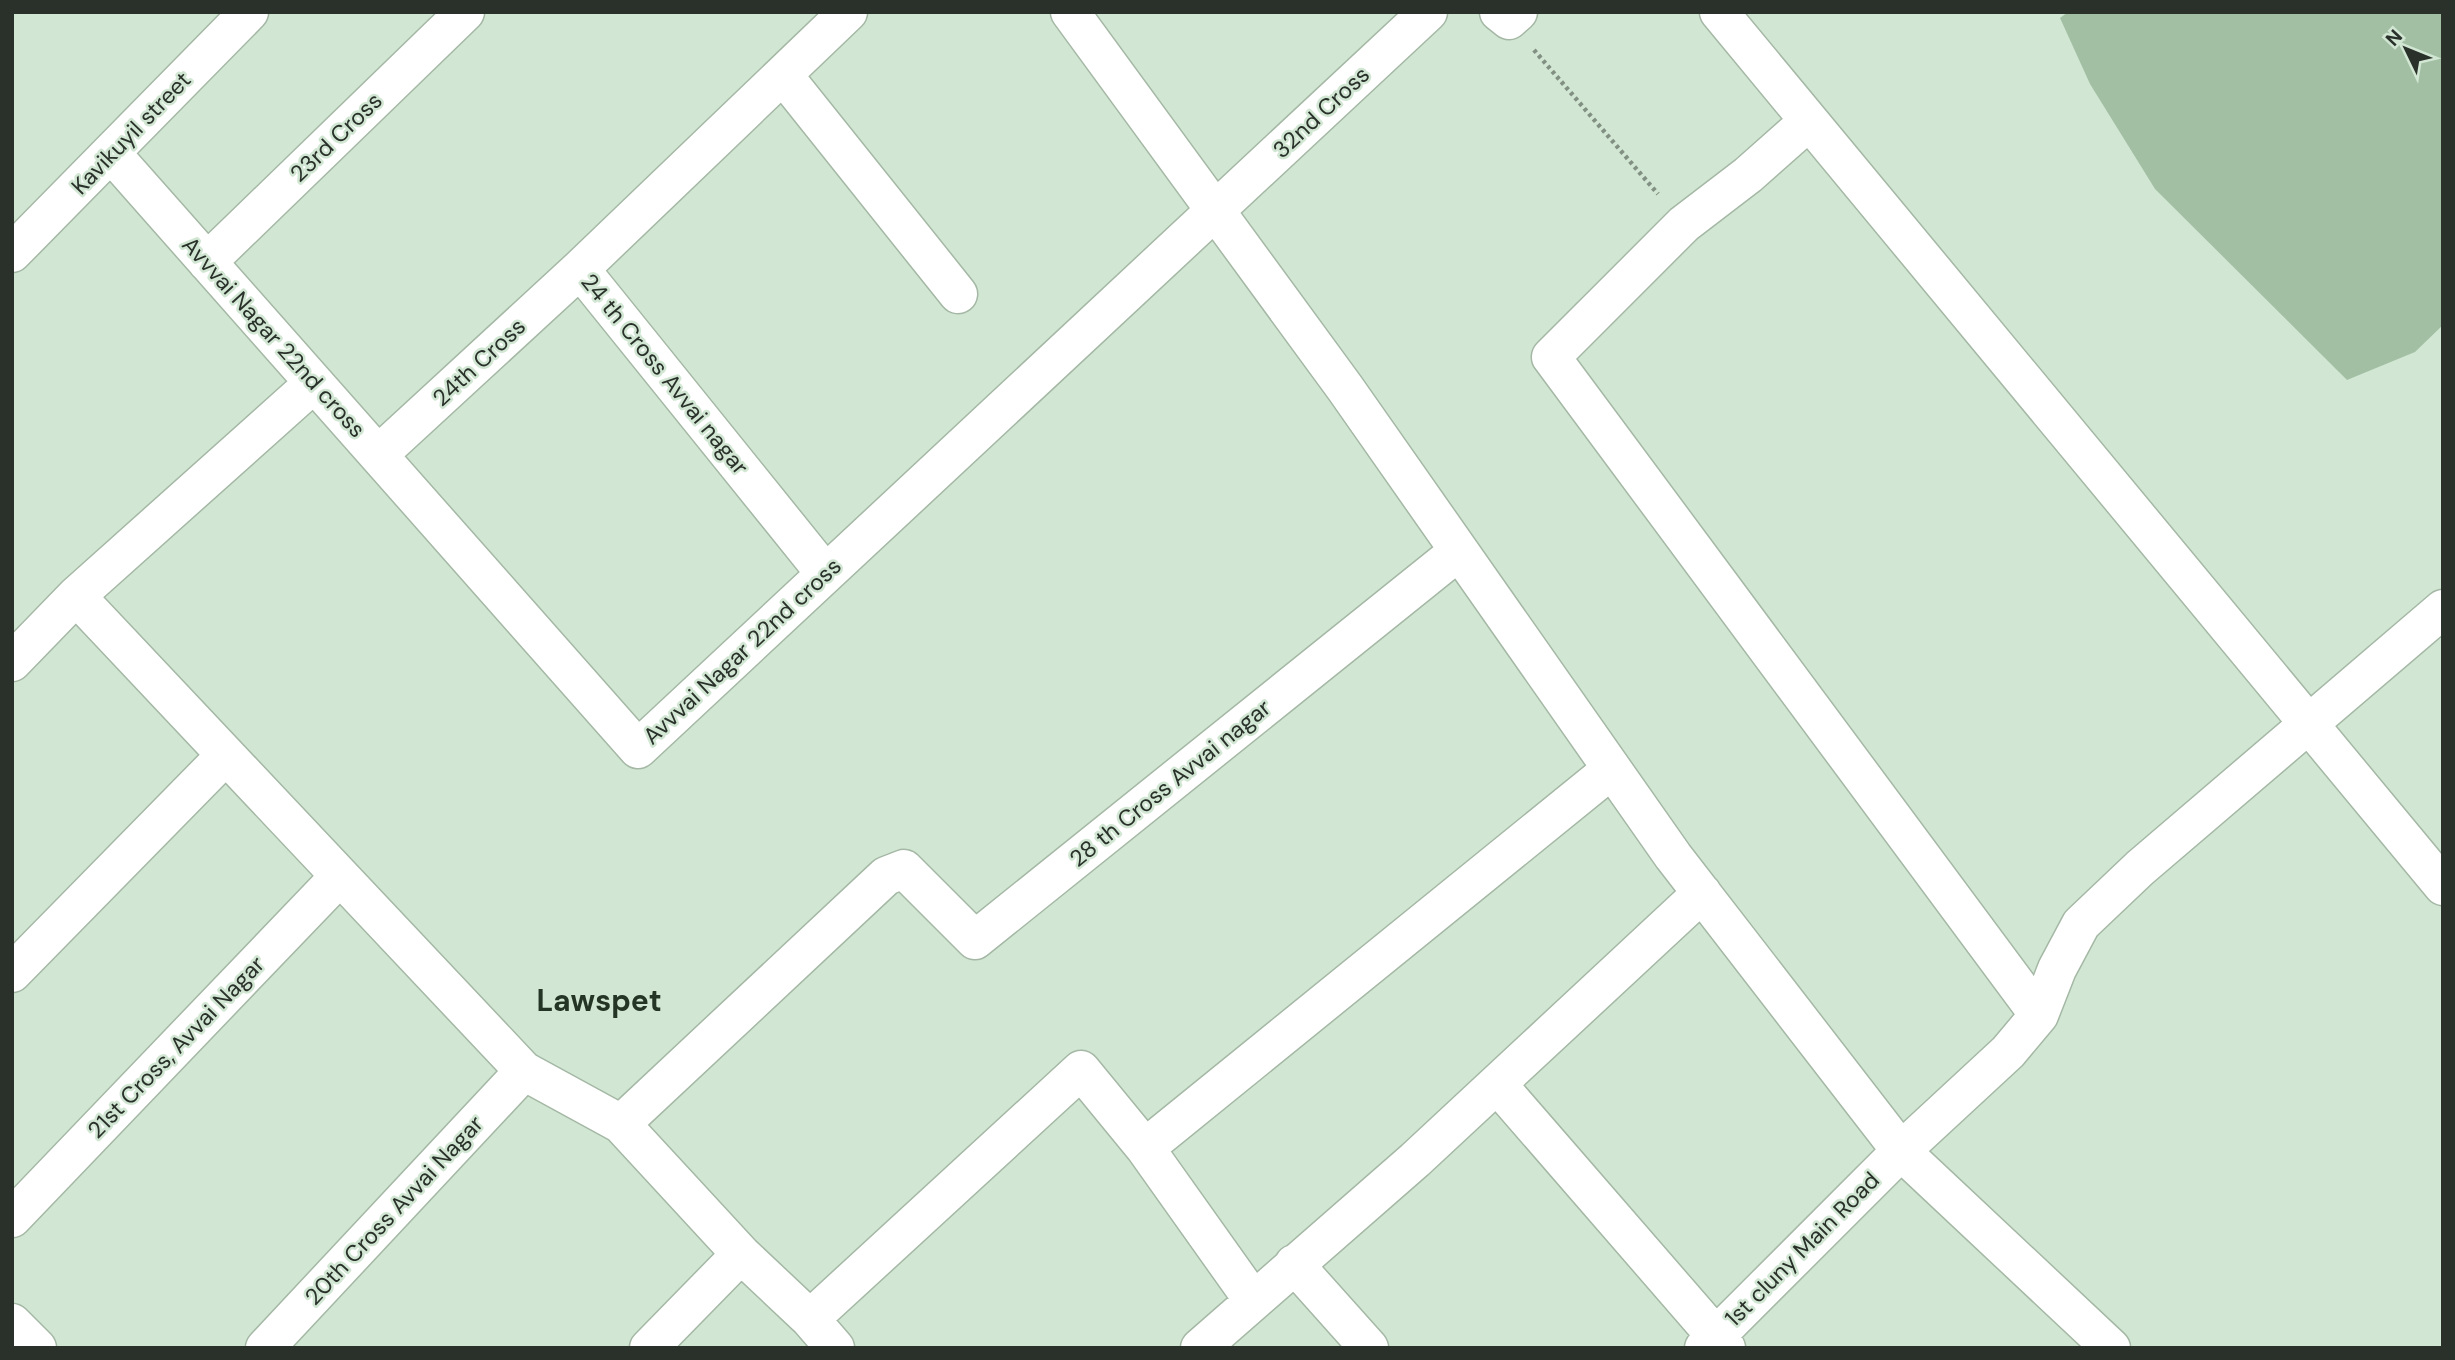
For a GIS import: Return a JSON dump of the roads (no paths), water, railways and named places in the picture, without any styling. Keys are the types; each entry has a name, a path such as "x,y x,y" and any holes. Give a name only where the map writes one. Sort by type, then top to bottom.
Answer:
{"street":[{"name":"Kavikuyil street","path":"12,253 249,12"},
{"name":"23rd Cross","path":"207,262 465,12"},
{"name":"24 th Cross Avvai nagar","path":"825,573 579,269 848,12"},
{"path":"1070,12 1345,388 1702,893 1901,1151 2111,1348"},
{"name":"32nd Cross","path":"1214,211 1428,12"},
{"path":"1719,12 2443,886"},
{"path":"783,75 958,294"},
{"path":"1810,121 1748,175 1684,224 1551,357 2039,1015"},
{"name":"Avvvai Nagar 22nd cross","path":"111,153 638,749 1214,211"},
{"name":"24th Cross","path":"378,456 579,269"},
{"path":"12,662 76,596 314,383"},
{"name":"28 th Cross Avvai nagar","path":"621,1124 886,876 904,869 975,940 1459,551"},
{"path":"76,596 524,1071 621,1124 741,1254 810,1319 835,1348"},
{"name":"1st cluny Main Road","path":"1715,1344 1901,1151 2008,1052 2039,1015 2057,969 2081,924 2140,868 2443,609"},
{"path":"12,973 226,755"},
{"path":"1145,1148 1612,769"},
{"name":"21st Cross, Avvai Nagar","path":"12,1218 340,876"},
{"path":"1200,1348 1415,1160 1702,893"},
{"path":"810,1319 1081,1070 1145,1148 1253,1300"},
{"name":"20th Cross Avvai Nagar","path":"265,1348 524,1071"},
{"path":"1497,1084 1715,1344"},
{"path":"649,1348 741,1254"},
{"path":"1294,1264 1369,1348"},
{"path":"12,1323 37,1348"}],"district":[{"name":"Lawspet","path":"599,1000"}]}
